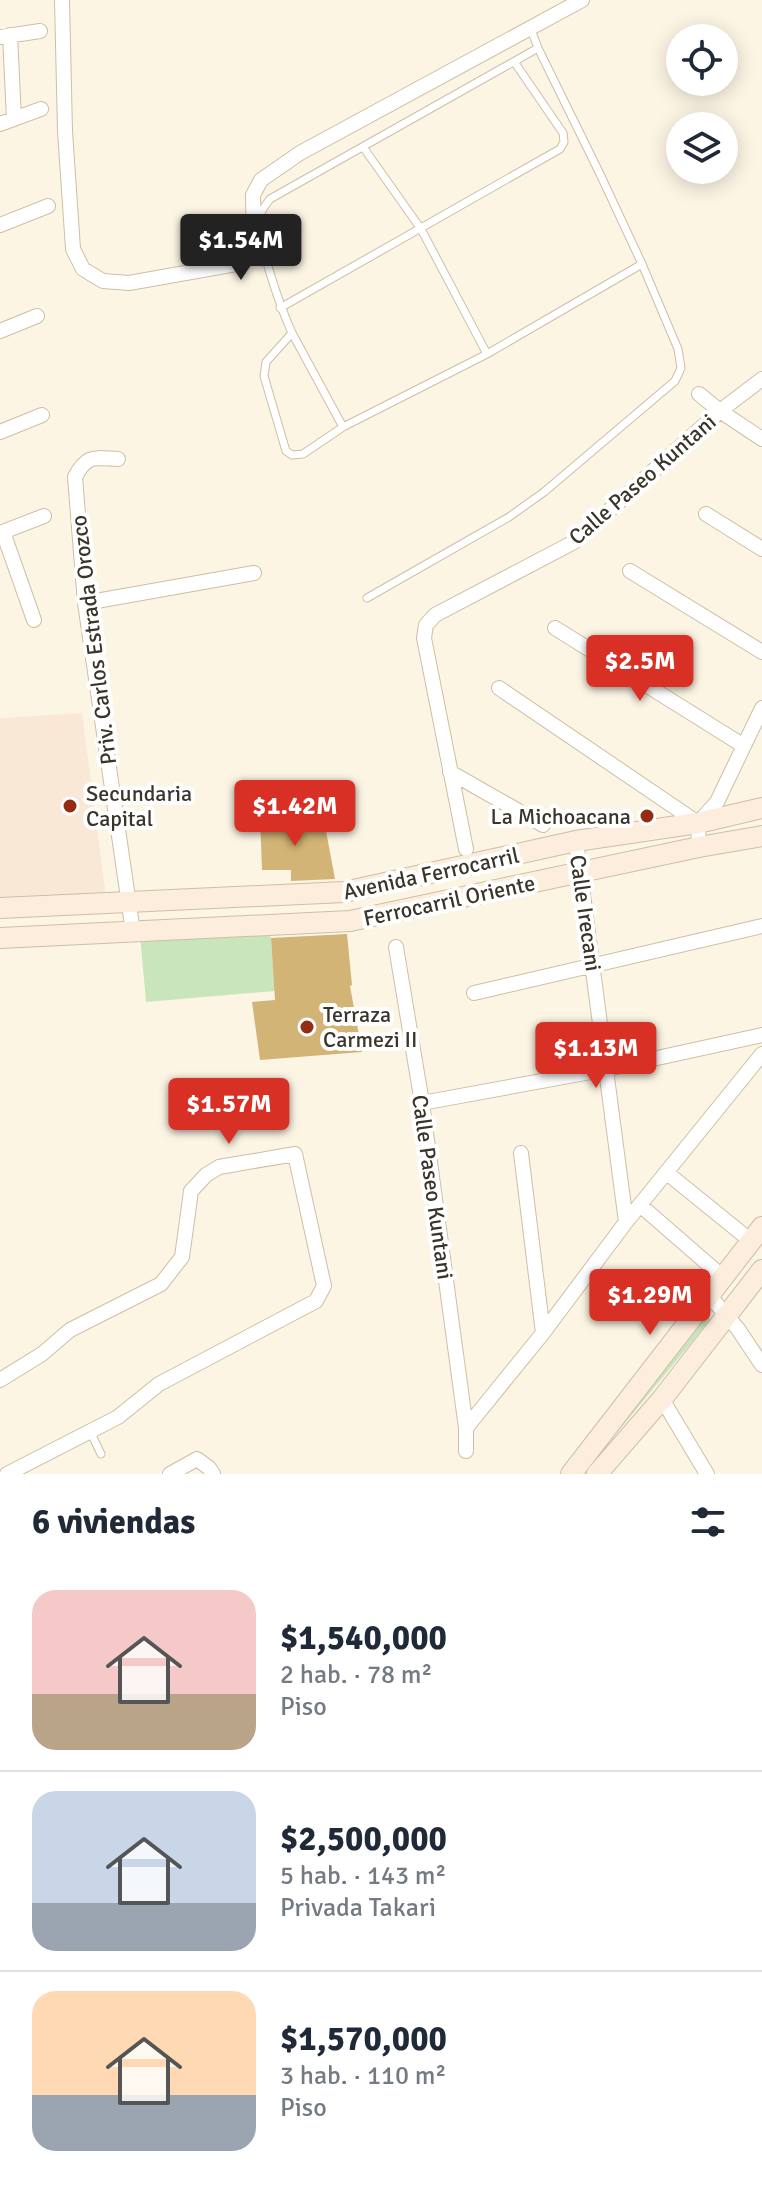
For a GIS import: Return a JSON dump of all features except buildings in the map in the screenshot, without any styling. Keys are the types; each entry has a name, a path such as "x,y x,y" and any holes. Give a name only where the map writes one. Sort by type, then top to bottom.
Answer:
{"main road":[{"name":"Avenida Ferrocarril","path":"0,908 344,892 576,841 698,823 762,808"},
{"name":"Ferrocarril Oriente","path":"0,938 350,921 762,836"},
{"path":"390,883 393,912"},
{"path":"242,926 243,897"},
{"path":"571,1474 756,1234"},
{"path":"601,1472 762,1270"}],"street":[{"path":"62,0 65,131 73,249 83,269 103,281 129,283 236,264 249,254 254,240 253,195 261,180 300,153 582,0"},
{"path":"40,31 5,36 7,122 41,109"},
{"path":"0,225 48,206"},
{"path":"0,331 37,316"},
{"name":"Calle Paseo Kuntani","path":"466,849 424,638 426,625 435,615 574,542 720,411 762,379"},
{"path":"699,394 762,439"},
{"path":"0,432 42,415"},
{"name":"Priv. Carlos Estrada Orozco","path":"118,459 92,458 82,464 75,477 85,603 129,902"},
{"path":"706,514 762,549"},
{"path":"34,620 2,533 44,516"},
{"path":"630,571 762,652"},
{"path":"85,603 254,573"},
{"path":"555,628 744,746"},
{"path":"499,688 698,823"},
{"path":"699,847 698,823 717,802 762,708"},
{"path":"450,772 543,825"},
{"name":"Calle Irecani","path":"576,841 626,1222"},
{"path":"129,902 133,932"},
{"path":"474,993 762,926"},
{"name":"Calle Paseo Kuntani","path":"396,947 422,1103 466,1428 466,1451"},
{"path":"422,1103 607,1069 762,1035"},
{"path":"466,1428 762,1054"},
{"path":"521,1153 543,1333"},
{"path":"0,1380 42,1354 70,1330 161,1284 182,1257 191,1191 206,1175 219,1167 295,1154 324,1286 316,1301 159,1384 118,1417 7,1474"},
{"path":"667,1173 756,1234"},
{"path":"640,1205 724,1278"},
{"path":"709,1295 762,1365"},
{"path":"662,1399 707,1474"},
{"path":"591,1451 601,1472"},
{"path":"170,1474 197,1459 213,1474"}],"lane":[{"path":"367,598 509,517 544,492 675,381 681,368 678,349 642,264 530,27"},
{"path":"343,427 280,308 259,228 260,213 270,199 538,48"},
{"path":"280,308 560,149 564,142 563,133 515,63"},
{"path":"363,147 421,229 487,354"},
{"path":"292,333 266,362 264,376 286,451 292,455 303,454 343,427 487,354 642,264"},
{"path":"90,1430 101,1454"}],"shaded area":[{"path":"82,713 106,896 0,902 0,718"}],"green space":[{"path":"270,928 275,991 146,1002 140,935"},
{"path":"708,1313 710,1320 601,1452 596,1449 702,1314"}],"place":[{"name":"Secundaria Capital","path":"70,806"},
{"name":"La Michoacana","path":"647,816"},
{"name":"Terraza Carmezi II","path":"307,1027"}]}
